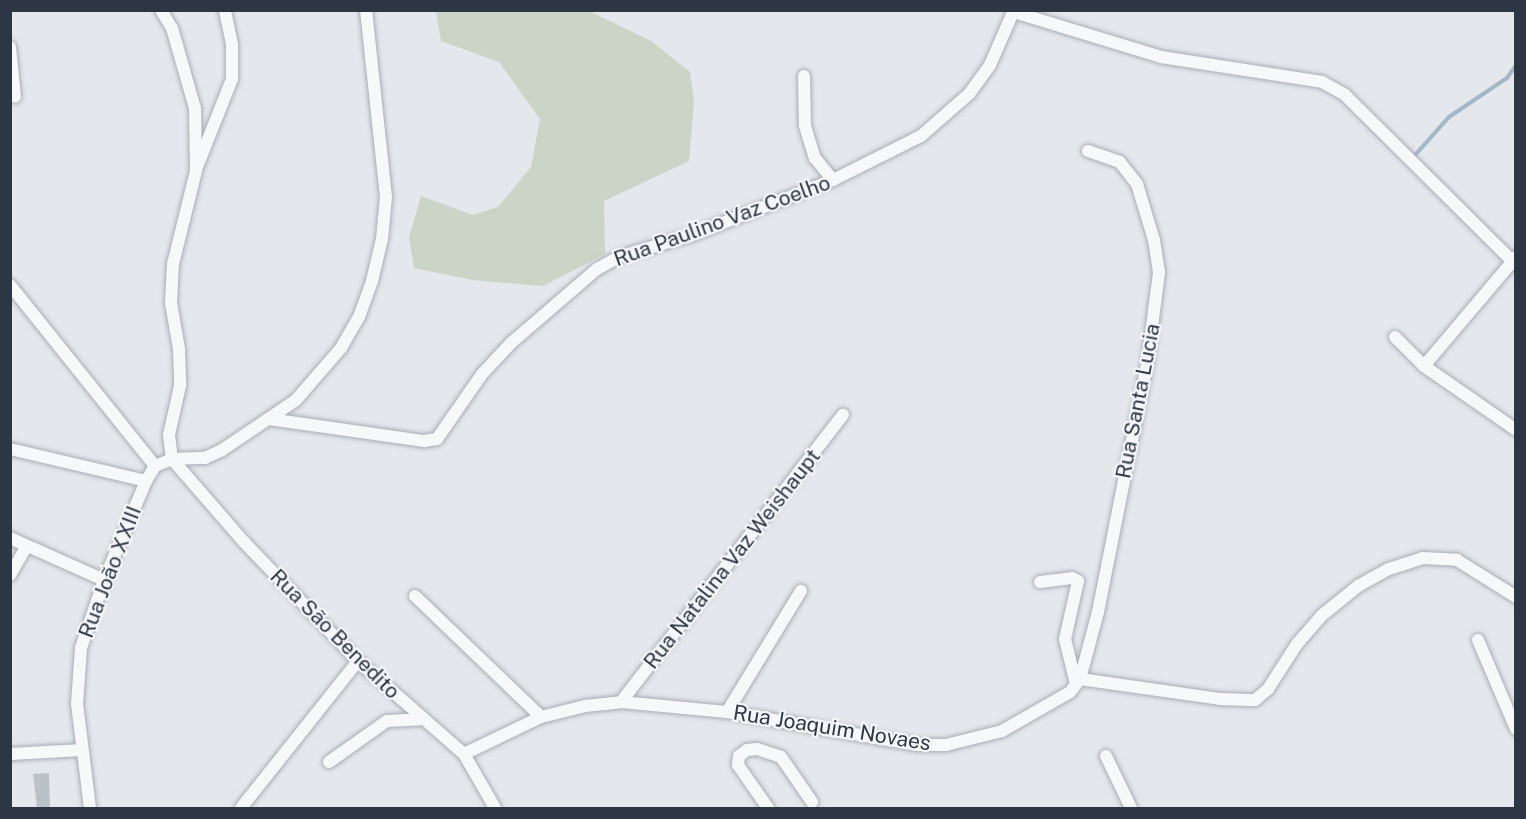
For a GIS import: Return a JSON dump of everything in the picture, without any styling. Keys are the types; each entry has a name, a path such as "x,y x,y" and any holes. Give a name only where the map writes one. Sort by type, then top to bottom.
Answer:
{"street":[{"path":"161,10 172,28 195,108 196,171"},
{"path":"172,459 169,435 180,386 179,349 171,303 173,264 196,171 232,79 232,44 225,10"},
{"path":"10,285 154,466 172,459 205,458 270,419 317,379 341,348 359,317 382,239 386,196 366,10"},
{"path":"1014,11 1161,57 1322,82 1352,103 1514,262 1424,366"},
{"name":"Rua Paulino Vaz Coelho","path":"270,419 424,441 437,438 496,359 597,269 619,256 692,235 833,180 921,136 969,94 990,65 1014,11"},
{"path":"10,47 15,97"},
{"path":"804,76 806,126 815,158 833,180"},
{"name":"Rua Santa Lucia","path":"1078,682 1098,612 1147,365 1158,272 1155,240 1137,183 1120,162 1088,151"},
{"path":"1395,337 1424,366 1515,430"},
{"name":"Rua Natalina Vaz Weishaupt","path":"621,702 843,416"},
{"path":"10,449 146,481"},
{"name":"Rua São Benedito","path":"172,459 243,541 358,661 421,719 464,754 495,808"},
{"name":"Rua João XXIII","path":"90,808 82,750 77,674 88,623 104,580 154,466"},
{"path":"10,538 104,580"},
{"path":"10,575 26,547"},
{"path":"1040,582 1072,578 1078,580 1065,639 1078,682 1220,699 1255,700 1268,689 1297,644 1321,616 1358,586 1389,569 1422,558 1457,561 1515,597"},
{"path":"727,712 801,591"},
{"path":"415,596 541,717"},
{"path":"1478,640 1515,729"},
{"path":"241,808 358,661"},
{"name":"Rua Joaquim Novaes","path":"464,754 541,717 585,706 621,702 727,712 918,745 946,745 1002,731 1037,714 1078,682"},
{"path":"329,762 387,721 421,719"},
{"path":"768,808 738,765 739,756 747,750 757,749 781,757 812,802"},
{"path":"10,753 82,750"},
{"path":"1106,756 1131,808"}],"green space":[{"path":"587,10 651,41 690,72 694,101 689,161 604,201 605,254 543,286 472,280 414,268 409,237 421,196 473,215 498,207 531,167 540,119 499,62 441,41 436,11"}],"building":[{"path":"49,773 50,808 37,808 33,774"}],"waterway":[{"path":"1416,154 1449,117 1507,78 1516,65"}]}
